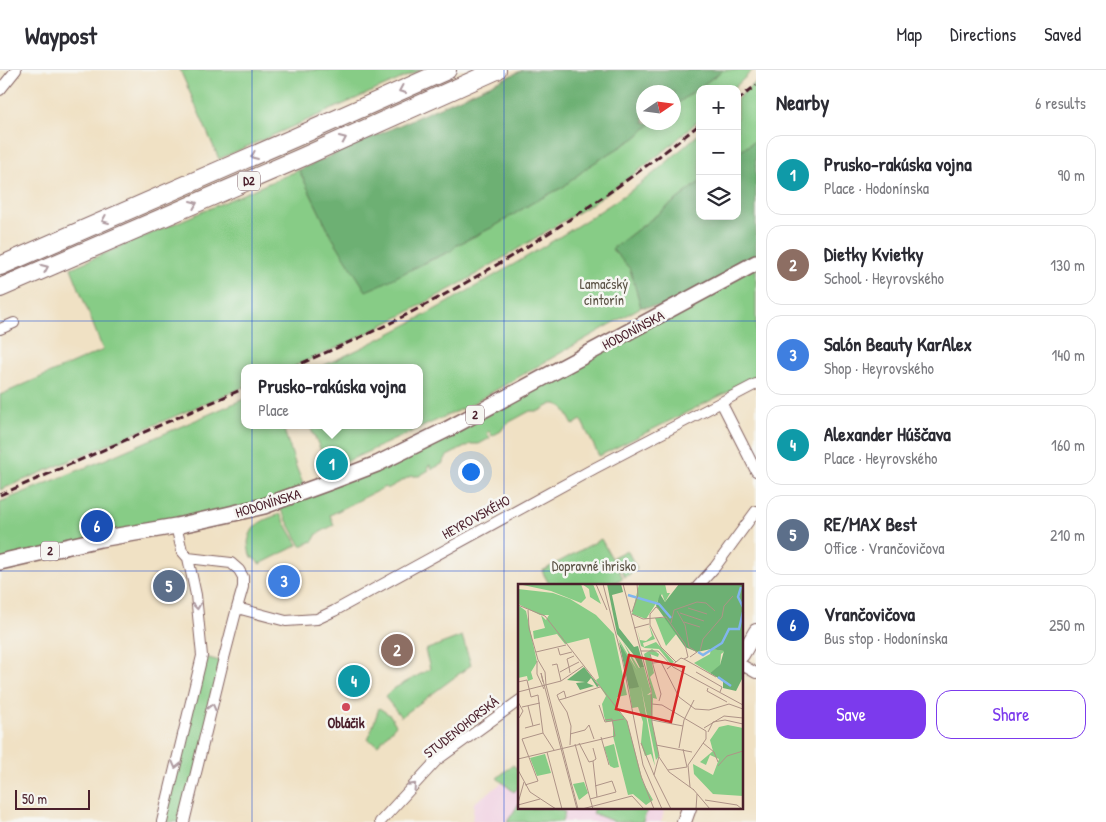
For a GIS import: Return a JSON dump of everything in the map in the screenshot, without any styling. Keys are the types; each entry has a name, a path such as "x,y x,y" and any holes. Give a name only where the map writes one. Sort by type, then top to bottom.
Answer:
{"highway":[{"name":"D2","path":"0,266 447,70"},
{"name":"D2","path":"0,288 303,157 497,70"}],"main road":[{"name":"HODONÍNSKA","path":"0,562 100,539 176,526 264,506 377,464 448,429 754,265"}],"street":[{"path":"0,90 16,70"},
{"path":"0,329 14,323"},
{"name":"HEYROVSKÉHO","path":"237,608 286,621 317,618 334,611 595,468 756,384"},
{"path":"721,402 756,471"},
{"path":"700,584 715,567 756,510"},
{"path":"162,822 202,656 196,595 188,558 182,551 176,526"},
{"path":"184,822 243,587 243,577 239,570 231,563 188,558"},
{"path":"744,651 756,631"},
{"path":"744,666 756,673"},
{"name":"STUDENOHORSKÁ","path":"380,822 437,760 518,701"},
{"path":"684,822 688,810"}],"shaded area":[{"path":"518,771 518,810 664,810 661,822 472,822 474,803"}],"green space":[{"path":"180,70 421,70 219,159"},
{"path":"523,70 723,70 703,85 696,85 696,90 681,101 681,85 636,85 636,130 644,130 635,138 589,166 563,187 532,203 495,226 457,245 451,251 366,291 330,234 299,170"},
{"path":"723,70 753,70 737,85 703,85"},
{"path":"756,82 756,140 741,151 741,130 741,95"},
{"path":"696,90 696,123 669,147 590,205 465,281 399,317 341,346 299,364 241,364 241,388 0,490 0,395 103,350 71,268 299,170 330,234 366,290 451,251 457,245 495,226 532,203 563,187 589,166 635,138 644,130 681,130 681,101"},
{"name":"Lamačský cintorín","path":"696,136 696,185 612,249 630,269 641,307 468,406 423,427 423,364 327,364 409,324 475,287 550,243 636,187"},
{"path":"756,140 756,263 678,306 641,307 630,269 612,249 696,185 696,220 741,220 741,151"},
{"path":"756,265 756,378 599,456 581,420 573,425 563,407 552,404 539,411 530,411 506,424 501,431 492,436 489,431 487,433 490,438 479,444 471,444 447,456 442,464 432,469 430,465 427,467 429,470 419,476 411,476 387,489 385,487 330,515 334,525 317,534 313,541 301,546 281,510 280,501 0,562 0,502 99,462 241,400 241,429 286,429 284,430 306,491 353,473"},
{"path":"311,429 418,429 330,469"},
{"path":"280,514 298,545 260,564 250,555 248,542 251,533 261,522"},
{"name":"Dopravné ihrisko","path":"601,539 623,578 612,584 549,584 542,571"},
{"path":"627,550 637,569 625,577 613,557"},
{"path":"462,636 471,665 401,717 385,697 393,689 430,669 425,650"},
{"path":"202,656 223,662 184,822 162,822"},
{"path":"379,708 390,715 396,725 378,745 368,740"},
{"path":"513,765 518,769 518,788 514,792 497,778"},
{"path":"518,805 518,810 559,810 565,812 562,822 507,822"},
{"path":"593,810 647,810 643,822 615,822 592,813"}],"railway":[{"path":"741,98 756,85"},
{"path":"300,364 388,324 480,275 593,204 696,127"},
{"path":"0,495 241,390"}],"place":[{"name":"Prusko-rakúska vojna","path":"332,464"},
{"name":"Vrančovičova","path":"97,526"},
{"name":"Salón Beauty KarAlex","path":"284,581"},
{"name":"RE/MAX Best","path":"169,586"},
{"name":"Dietky Kvietky","path":"397,650"},
{"name":"Alexander Húščava","path":"354,681"},
{"name":"Obláčik","path":"346,707"}]}
